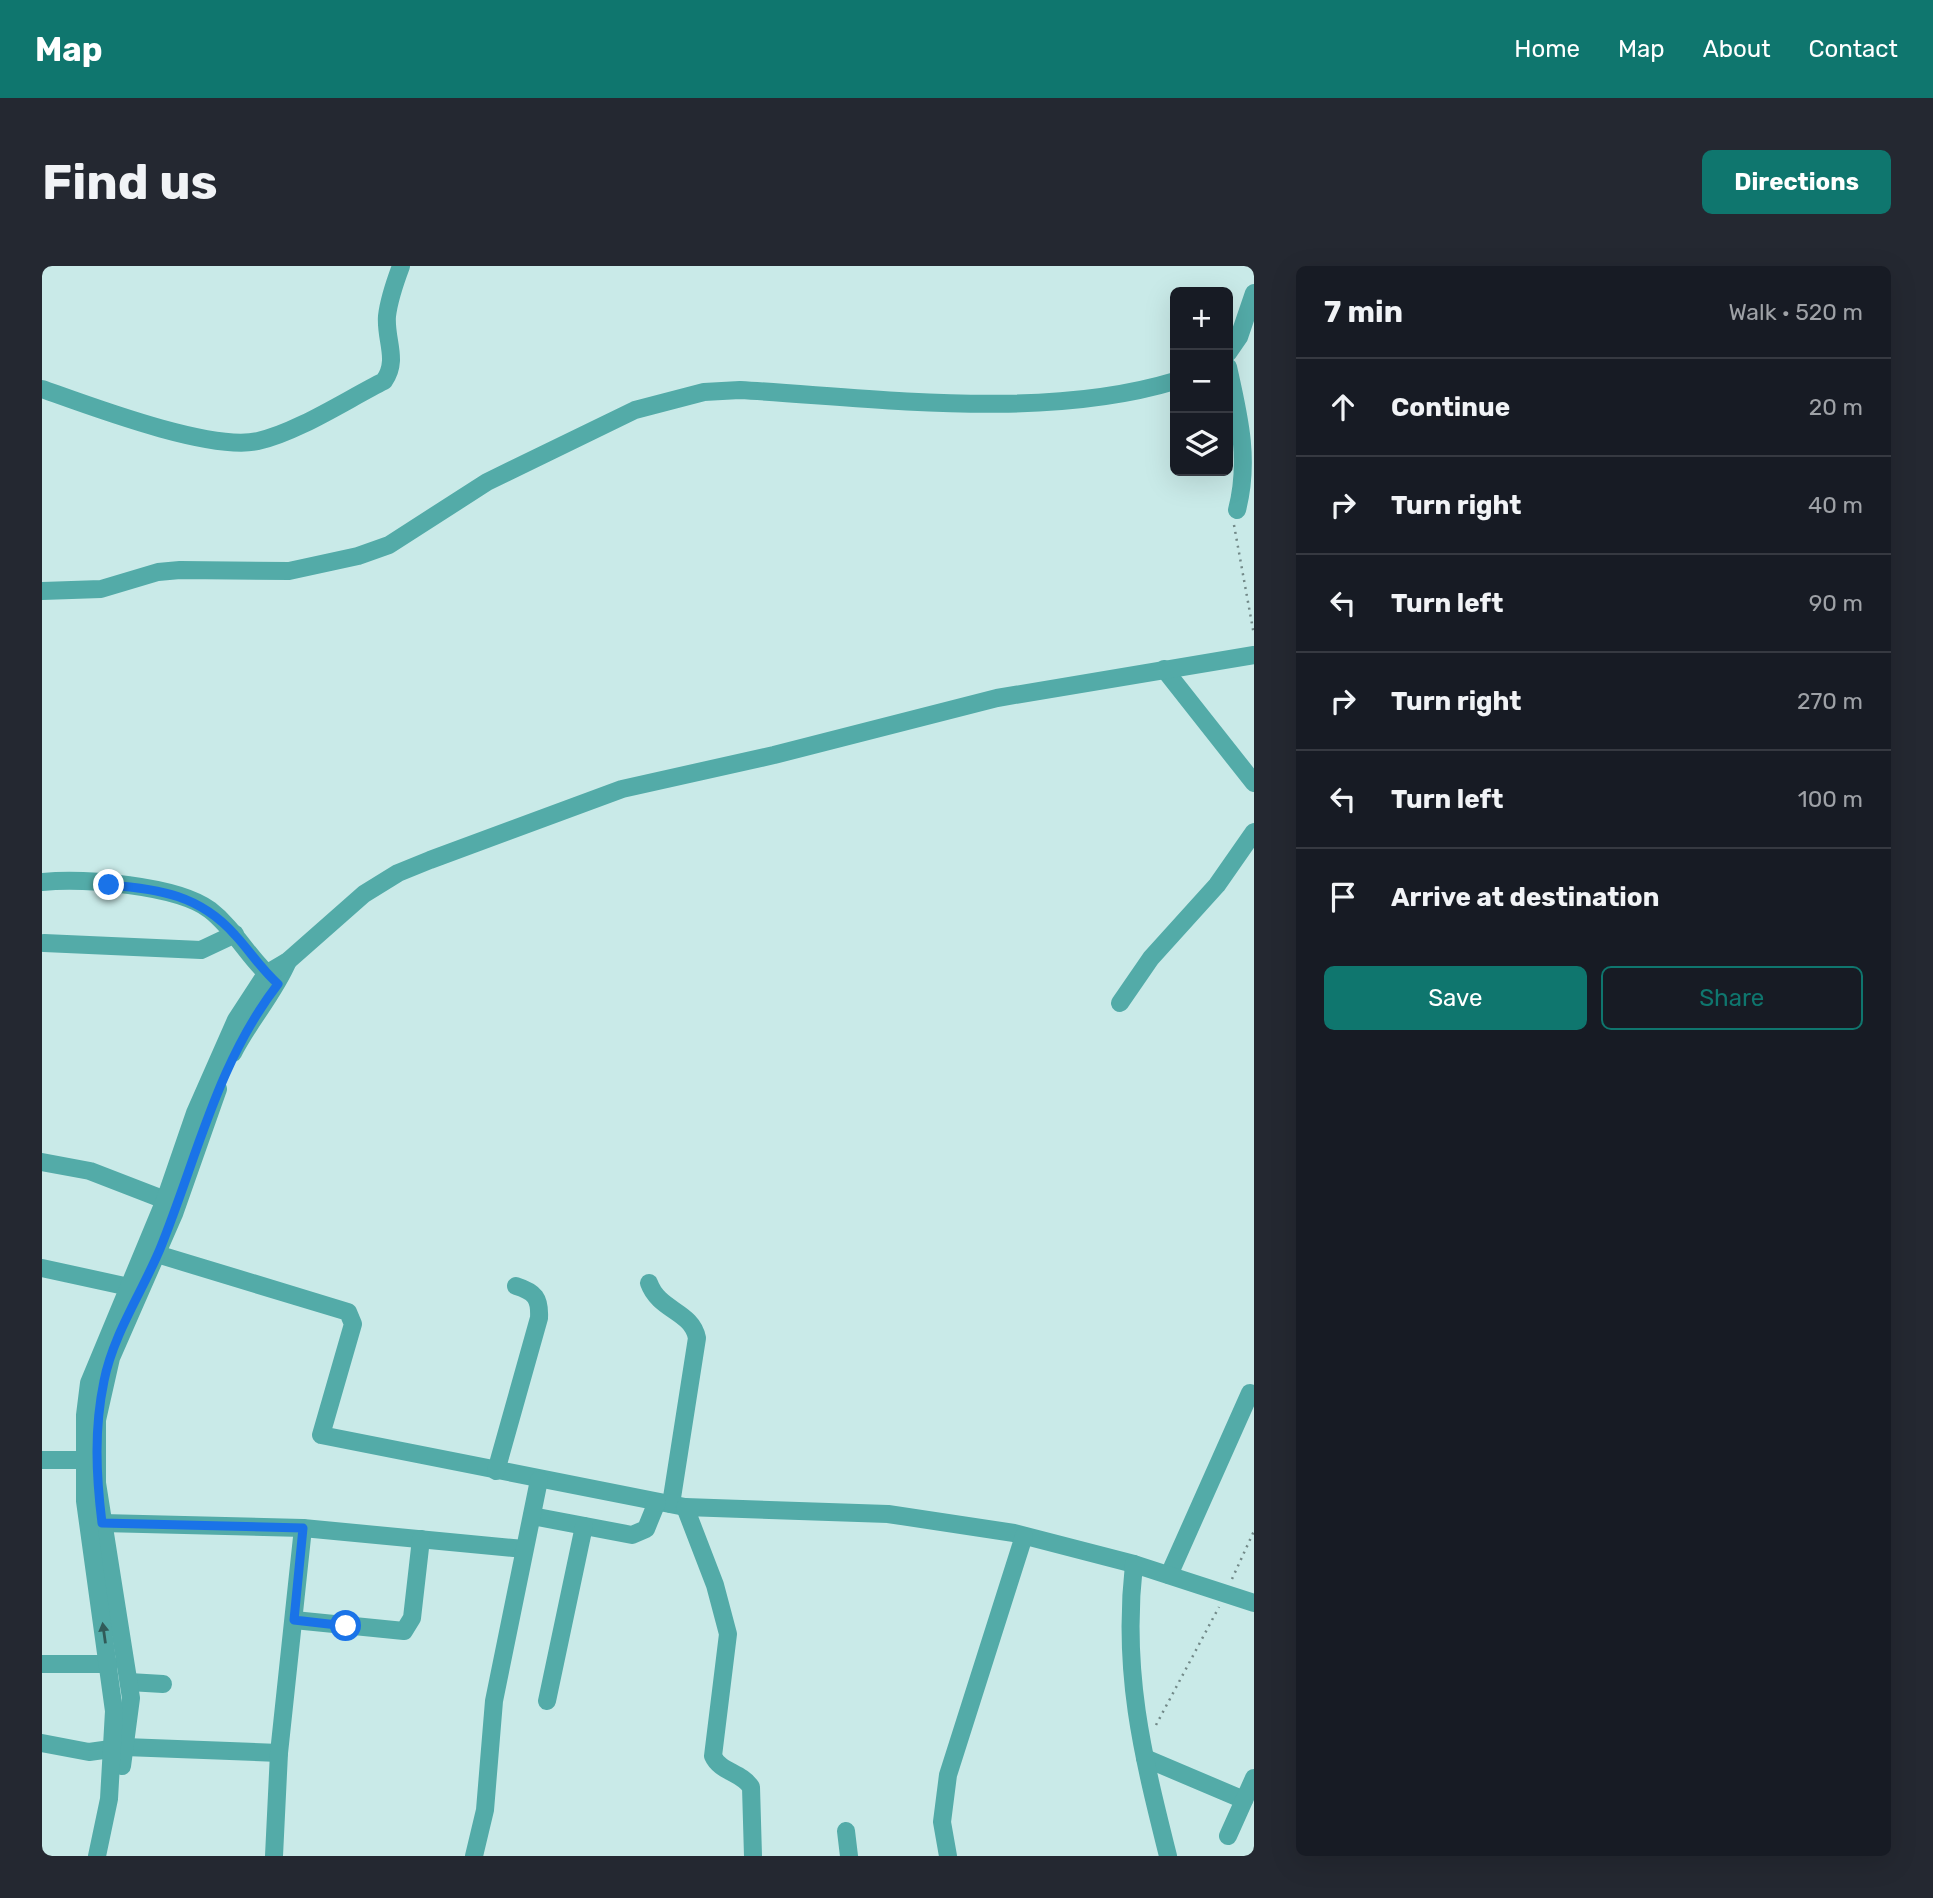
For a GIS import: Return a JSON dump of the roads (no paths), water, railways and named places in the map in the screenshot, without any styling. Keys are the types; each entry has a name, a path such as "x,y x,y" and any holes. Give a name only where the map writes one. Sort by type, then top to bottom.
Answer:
{"street":[{"path":"42,389 114,415 170,429 233,443 260,441 384,381 391,371 392,361 387,327 388,307 401,266"},
{"path":"1230,350 1239,337 1253,296"},
{"path":"42,592 101,589 158,572 180,570 261,573 289,571 358,556 389,545 487,482 624,415 667,400 704,392 740,390 961,402 1073,401 1120,396 1170,382"},
{"path":"1233,396 1244,460 1243,486 1237,510"},
{"path":"97,1856 120,1748 130,1722 129,1682 90,1460 89,1383 129,1287 151,1253 165,1200 195,1113 236,1020 288,961 365,894 398,873 622,789 774,755 997,698 1254,655"},
{"path":"1164,669 1254,782"},
{"path":"1120,1003 1139,973 1217,885 1254,832"},
{"path":"42,882 129,887 176,894 210,910 235,934 272,979"},
{"path":"44,943 201,950 235,934"},
{"path":"108,1856 120,1748 85,1501 104,1377 229,1061 272,979"},
{"path":"42,1162 90,1171 165,1200"},
{"path":"151,1253 348,1312 353,1324 321,1435 671,1504 888,1514 1024,1536 1134,1564 1254,1603"},
{"path":"42,1268 129,1287"},
{"path":"531,1516 632,1535 646,1529 671,1504 697,1338 689,1321 653,1296 649,1283"},
{"path":"496,1471 539,1318 540,1302 535,1295 516,1286"},
{"path":"1169,1576 1250,1393"},
{"path":"42,1460 90,1460"},
{"path":"474,1856 485,1811 494,1701 539,1480"},
{"path":"671,1504 715,1585 729,1634 713,1756 722,1767 740,1776 751,1787 753,1856"},
{"path":"102,1523 303,1528 524,1549"},
{"path":"547,1701 584,1526"},
{"path":"274,1856 279,1753 303,1528"},
{"path":"948,1856 942,1822 948,1775 1024,1536"},
{"path":"294,1620 404,1631 412,1618 421,1539"},
{"path":"1134,1564 1128,1617 1129,1664 1145,1758 1168,1856"},
{"path":"42,1664 109,1664"},
{"path":"129,1682 163,1684"},
{"path":"42,1743 89,1752 120,1748 279,1753"},
{"path":"1145,1758 1244,1800"},
{"path":"1228,1836 1254,1778"},
{"path":"846,1830 849,1856"}]}
